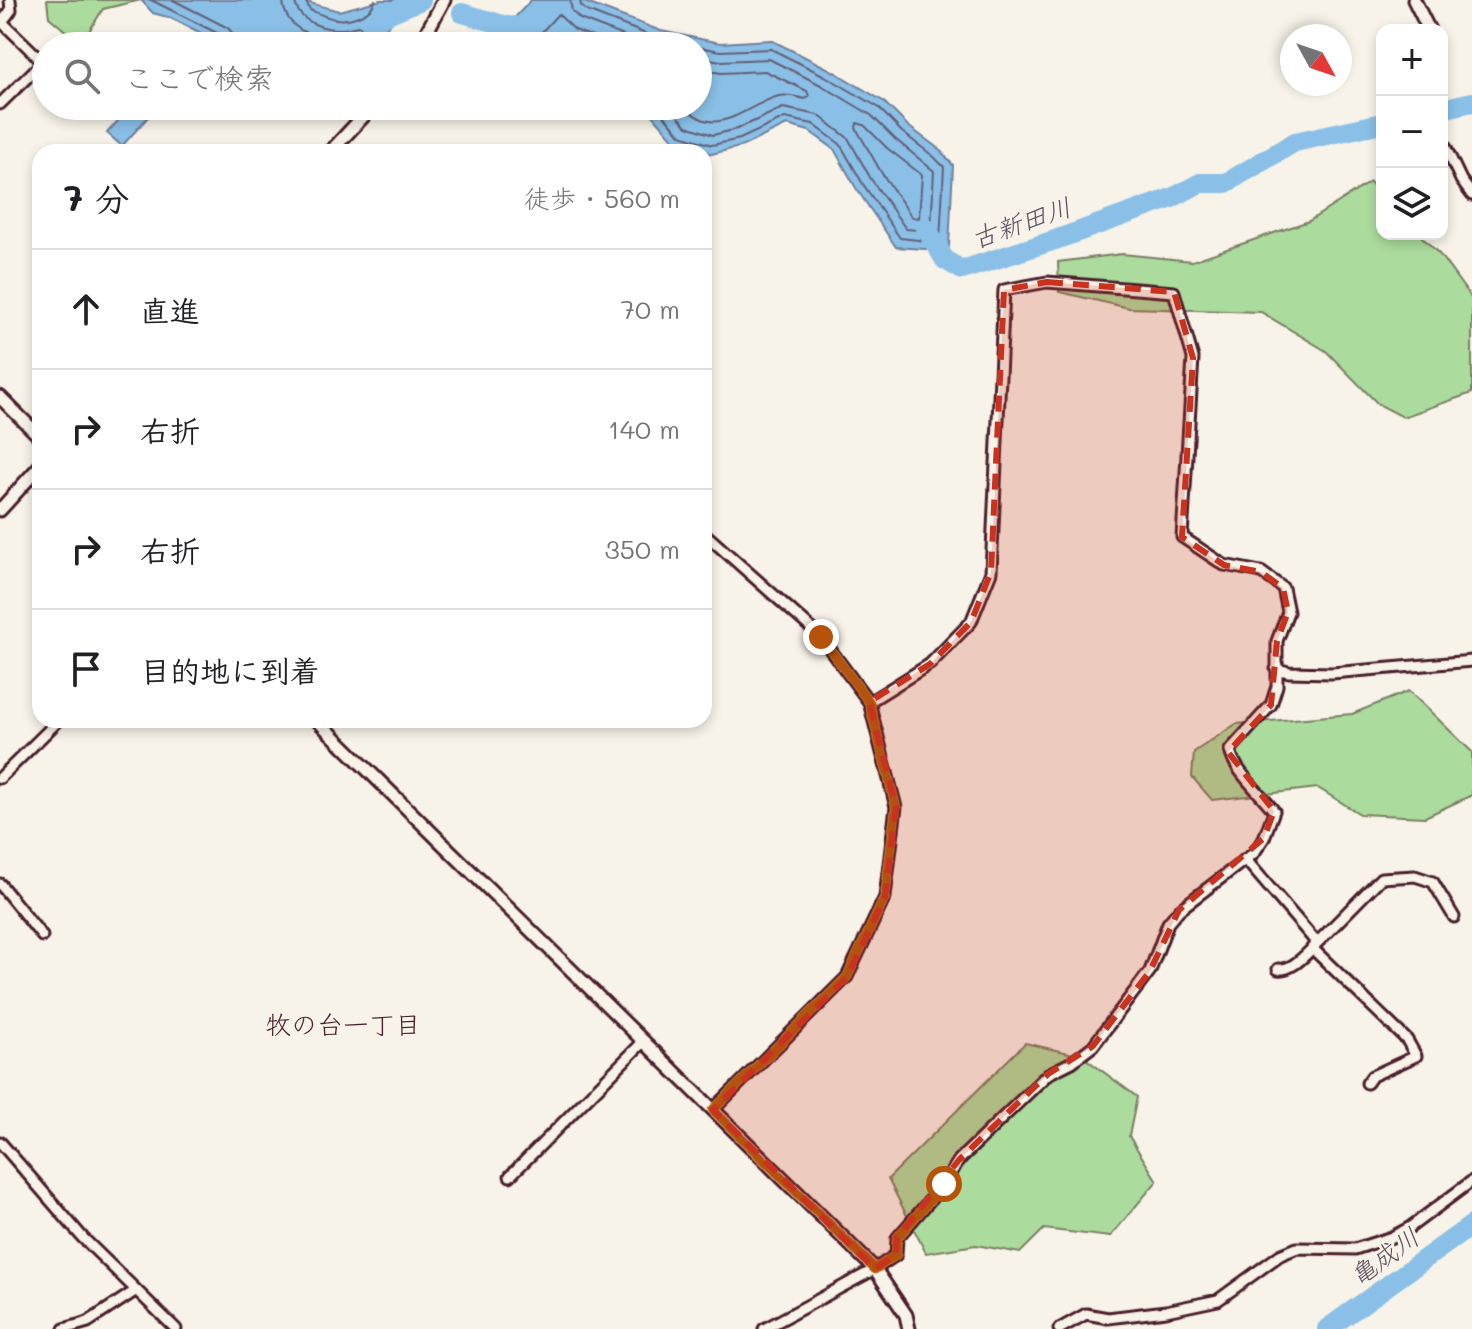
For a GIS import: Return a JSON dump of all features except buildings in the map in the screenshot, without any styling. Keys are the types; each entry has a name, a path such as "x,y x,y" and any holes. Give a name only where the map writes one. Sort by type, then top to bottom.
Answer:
{"street":[{"path":"10,0 11,10 1,23 32,52"},
{"path":"427,32 444,0"},
{"path":"1414,0 1426,24"},
{"path":"0,104 32,73"},
{"path":"337,144 360,120"},
{"path":"1448,153 1472,195"},
{"path":"764,1329 896,1255 897,1238 944,1184 959,1160 1048,1074 1072,1062 1093,1046 1150,971 1162,936 1179,910 1245,859 1264,838 1274,811 1239,771 1230,750 1271,705 1277,686 1277,641 1288,612 1283,588 1261,572 1224,565 1182,537 1193,358 1174,292 1047,282 1004,290 991,572 971,622 930,664 869,702"},
{"path":"0,397 32,429"},
{"path":"0,510 32,475"},
{"path":"712,540 821,637 869,702 896,807 885,897 847,977 713,1110"},
{"path":"1276,669 1332,673 1472,661"},
{"path":"0,778 51,728"},
{"path":"325,728 875,1269 906,1315 909,1329"},
{"path":"1245,859 1315,946 1407,1040 1416,1056 1372,1076 1367,1083"},
{"path":"1278,969 1291,966 1315,946 1381,878 1415,876 1433,882 1454,917"},
{"path":"0,884 42,936"},
{"path":"510,1176 644,1041"},
{"path":"0,1142 83,1238 176,1329"},
{"path":"1059,1329 1086,1314 1108,1318 1166,1311 1218,1300 1280,1255 1297,1248 1355,1249 1392,1237 1472,1181"},
{"path":"64,1329 94,1325 135,1291"}],"highlighted area":[{"path":"1047,282 1174,292 1193,358 1182,537 1224,565 1261,572 1283,588 1288,612 1277,641 1271,705 1228,752 1274,811 1264,838 1179,910 1150,971 1093,1046 1048,1074 959,1160 897,1238 896,1255 875,1269 713,1110 847,977 885,897 896,807 869,702 930,664 971,622 991,572 1004,290"}],"green space":[{"path":"47,0 141,0 103,9 89,32 67,32 49,17"},
{"path":"1370,182 1376,188 1376,240 1425,240 1440,255 1472,299 1472,393 1403,417 1378,404 1326,351 1261,312 1129,308 1059,292 1058,262 1122,254 1192,261 1309,221"},
{"path":"1409,691 1472,752 1472,795 1425,817 1360,814 1318,788 1212,800 1192,777 1194,752 1236,724 1352,714"},
{"path":"1025,1043 1082,1056 1137,1097 1129,1136 1157,1181 1110,1237 1044,1229 1020,1253 976,1245 926,1253 888,1179"}],"water":[{"path":"141,0 299,0 339,11 381,0 399,0 402,6 383,32 199,32 153,13"},
{"path":"531,0 579,0 666,32 508,32 507,26"},
{"path":"771,40 883,101 953,165 949,247 939,250 896,247 834,149 809,131 787,125 743,146 712,154 712,144 676,142 657,120 712,120 712,41"},
{"path":"119,120 145,120 124,144 107,133"}],"waterway":[{"name":"古新田川","path":"378,18 421,0"},
{"name":"古新田川","path":"462,13 507,26 532,27"},
{"name":"古新田川","path":"1448,108 1472,102"},
{"name":"古新田川","path":"925,227 945,260 962,270 1172,198 1200,183 1226,183 1295,142 1376,124"},
{"name":"亀成川","path":"1327,1329 1472,1225"}],"district":[{"name":"牧の台一丁目","path":"343,1024"}],"route":[{"path":"821,637 869,702 896,807 885,897 847,977 713,1110 875,1269 896,1255 897,1238 944,1184"}]}
